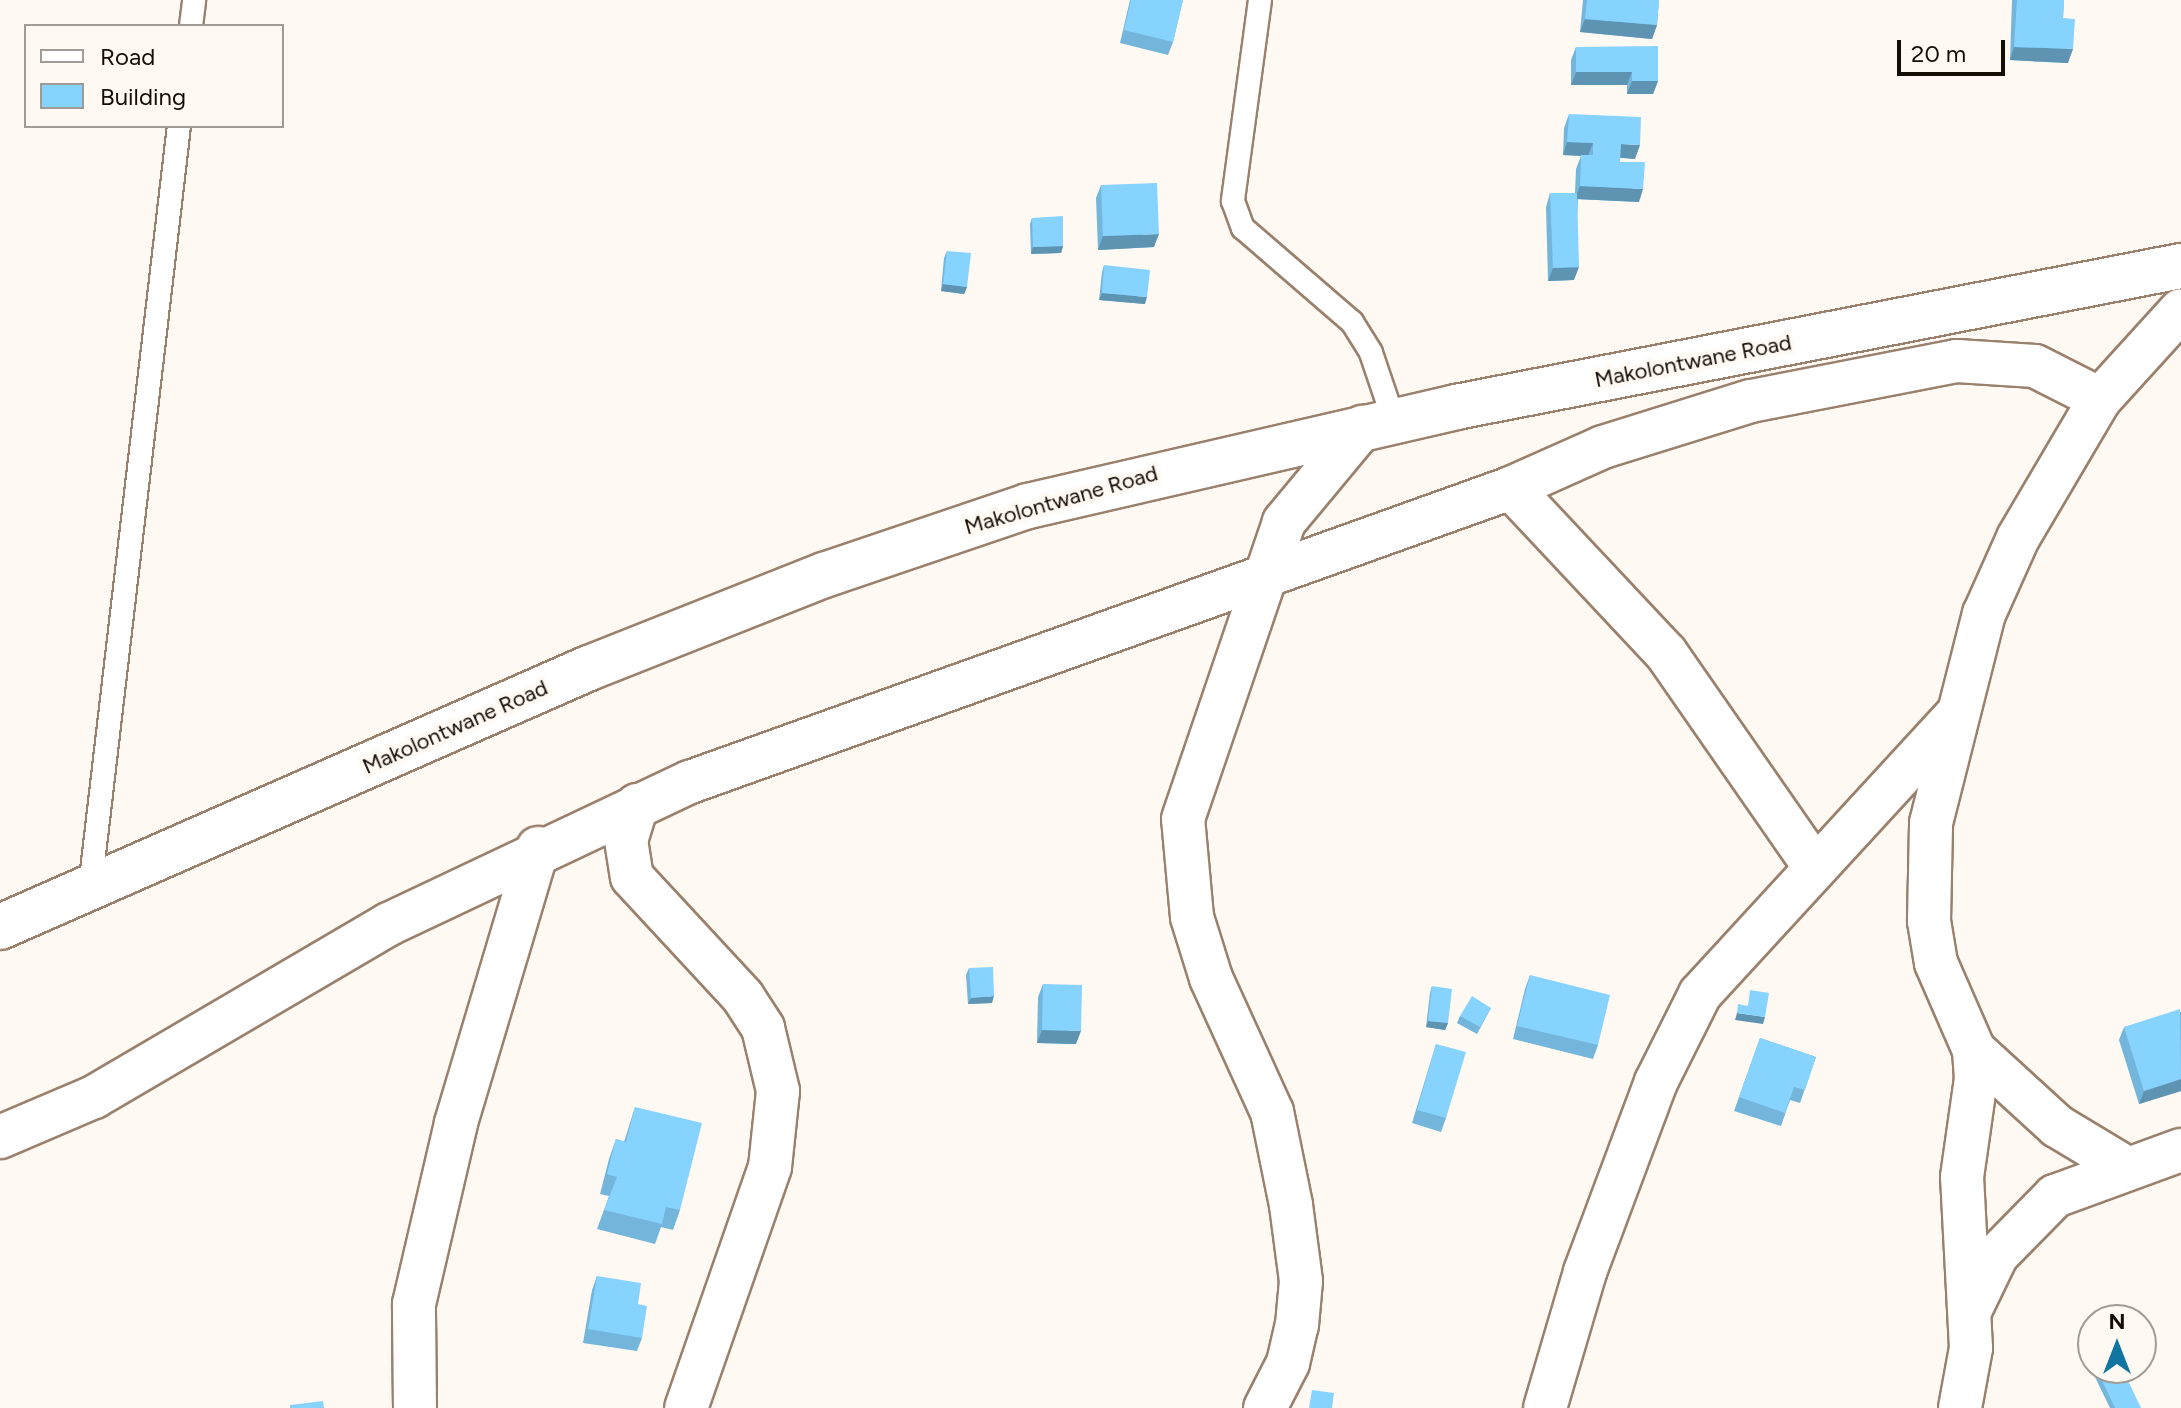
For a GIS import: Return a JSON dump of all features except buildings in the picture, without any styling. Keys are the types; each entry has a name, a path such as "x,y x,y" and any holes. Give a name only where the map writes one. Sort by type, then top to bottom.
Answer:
{"main road":[{"name":"Makolontwane Road","path":"0,927 589,668 824,575 1028,506 1378,424 2181,266"}],"street":[{"path":"1957,361 2014,299"},
{"path":"2122,1165 2057,1126 1974,1050 1936,963 1928,909 1931,823 1984,614 2012,550 2100,399 2181,310"},
{"path":"0,1137 94,1097 389,924 538,848 637,805 917,696 1511,488 1676,422 1957,361 2035,366 2100,399"},
{"path":"1265,1408 1297,1325 1301,1281 1293,1220 1272,1112 1211,978 1192,917 1183,819 1284,522 1378,424"},
{"path":"1511,488 1666,653 1814,866"},
{"path":"1545,1408 1585,1272 1674,1038 1700,994 1814,866 1957,715"},
{"path":"637,805 626,840 632,877 743,997 763,1028 778,1091 770,1167 686,1408"},
{"path":"415,1408 414,1304 456,1123 538,848"},
{"path":"1960,1408 1970,1311 1961,1228 1974,1050"},
{"path":"1970,1311 2020,1224 2055,1196 2122,1165 2181,1150"}],"lane":[{"path":"191,24 194,0"},
{"path":"1260,0 1233,201 1243,228 1352,322 1378,424"},
{"path":"90,888 179,128"}]}
